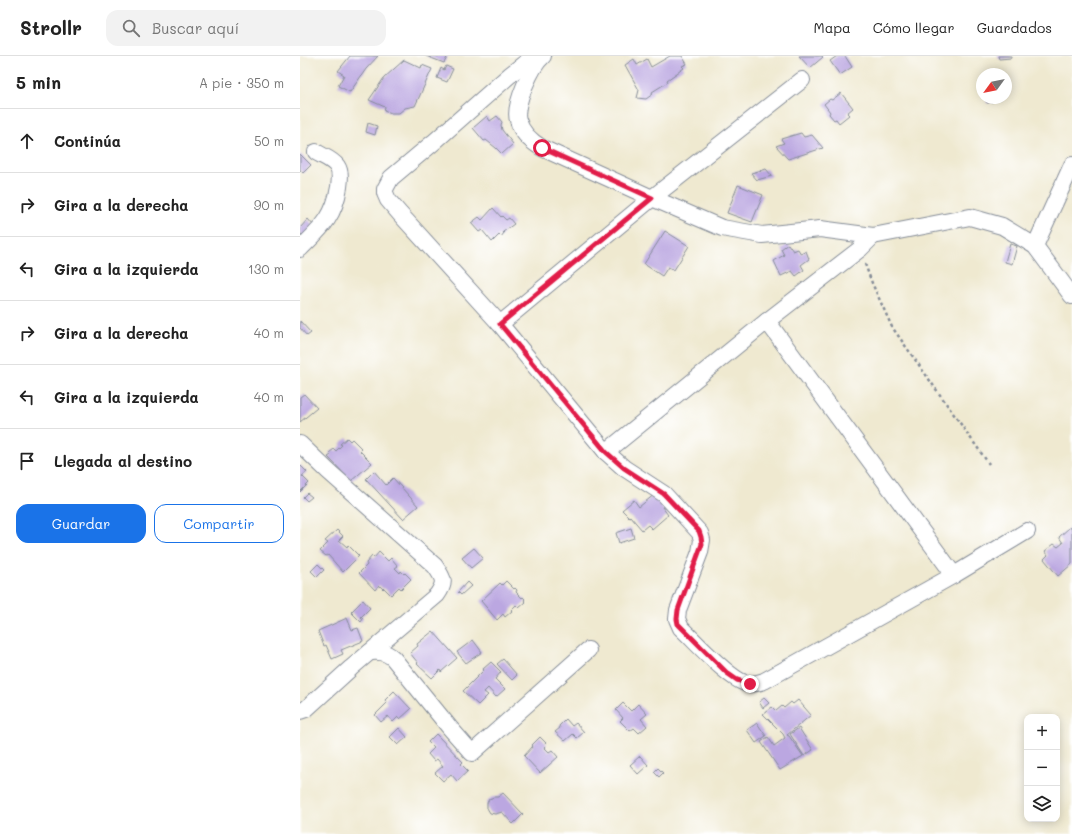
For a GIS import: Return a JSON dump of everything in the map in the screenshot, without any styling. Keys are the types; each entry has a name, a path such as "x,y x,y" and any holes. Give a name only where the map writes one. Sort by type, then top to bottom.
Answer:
{"street":[{"path":"534,56 390,178 385,188 385,193 388,200 400,214 500,324 606,452 624,468 664,494 699,531 702,540 701,548 678,610 677,619 678,624 727,673 745,683 750,684 764,681 954,575 1028,531"},
{"path":"543,56 533,68 517,110 517,120 522,129 542,148 652,198 722,228 762,235 820,229 873,236 970,217 1002,226 1034,246 1072,296"},
{"path":"500,324 652,198 802,80"},
{"path":"300,249 325,224 332,213 337,200 340,176 339,169 333,161 316,152"},
{"path":"1034,246 1072,165"},
{"path":"606,452 873,236"},
{"path":"767,321 954,575"},
{"path":"300,444 435,566 440,572 443,581 443,587 437,595 351,668 306,709 300,711"},
{"path":"370,652 383,652 394,658 472,753 588,650"}],"path":[{"path":"860,248 872,284 892,327 989,464"}],"building":[{"path":"350,56 378,56 366,69 350,92 338,86 344,75 338,71"},
{"path":"426,56 448,56 444,63"},
{"path":"670,56 682,56 687,64 682,66 684,68 667,80 668,82 652,92 653,94 646,99 637,98 639,90 625,65 634,59 637,65 647,59 651,67"},
{"path":"799,56 822,56 823,57 810,68"},
{"path":"837,56 845,56 852,67 840,75 830,61"},
{"path":"998,56 1011,56 1011,58 999,59"},
{"path":"404,60 421,68 422,65 432,69 415,106 405,108 399,113 391,113 384,110 385,107 369,100 384,78"},
{"path":"446,66 453,69 447,82 437,78 441,68 444,70"},
{"path":"841,93 853,108 847,113 849,115 839,123 829,114 830,112 824,104"},
{"path":"487,116 490,121 497,116 502,122 502,130 513,144 502,154 486,140 484,141 473,128"},
{"path":"368,123 377,126 375,135 366,132"},
{"path":"801,133 804,137 812,135 823,148 788,159 776,146 784,143 781,139"},
{"path":"300,154 311,165 303,173 300,170"},
{"path":"766,169 772,176 757,180 751,173"},
{"path":"738,185 763,195 752,222 727,213"},
{"path":"493,208 501,217 502,216 506,220 509,218 514,224 503,232 504,233 501,237 499,235 492,242 482,230 479,232 471,223 479,217 482,220"},
{"path":"308,219 314,226 304,237 300,233 300,228"},
{"path":"665,231 689,246 674,270 668,267 662,276 644,264"},
{"path":"788,244 793,251 798,249 801,254 806,251 809,259 801,265 804,270 796,276 792,271 781,276 774,261 784,255 781,249"},
{"path":"1010,244 1017,246 1012,264 1005,262"},
{"path":"300,321 311,333 307,336 300,328"},
{"path":"304,394 317,408 300,422 300,397"},
{"path":"347,438 350,441 352,439 362,449 360,451 372,463 351,481 328,457 331,455 329,453 334,449 336,451 342,445 340,444"},
{"path":"300,465 307,472 302,476 309,483 300,492"},
{"path":"374,471 386,485 393,478 418,506 403,519 366,479"},
{"path":"307,493 312,497 307,501 303,497"},
{"path":"655,494 664,506 662,507 668,515 652,529 648,525 642,530 630,516 629,517 622,510 634,500 639,507"},
{"path":"1070,527 1072,530 1072,564 1058,576 1044,559 1048,555 1045,551 1054,544 1058,547 1063,543 1059,537"},
{"path":"631,528 634,538 619,543 616,533"},
{"path":"337,530 343,536 339,540 347,547 348,545 359,556 343,572 328,555 326,556 320,551 328,543 325,541"},
{"path":"474,548 483,558 471,568 462,558"},
{"path":"379,552 388,561 391,558 398,566 395,568 400,573 401,571 404,574 405,573 411,579 401,589 399,587 391,595 379,585 375,590 359,573 367,565 366,563 372,556 374,558"},
{"path":"318,564 324,570 317,577 311,571"},
{"path":"506,581 517,590 516,592 525,599 524,600 526,602 519,608 516,605 505,617 503,614 497,620 481,601 500,583 502,585"},
{"path":"467,582 471,586 461,595 458,592"},
{"path":"363,600 370,608 361,617 363,619 361,622 351,612"},
{"path":"347,618 352,630 358,628 363,641 341,650 343,654 332,659 326,645 324,646 318,631"},
{"path":"433,631 457,658 441,672 440,670 432,678 417,664 418,663 410,653 418,646 417,644"},
{"path":"473,640 482,652 466,663 457,652"},
{"path":"503,659 517,675 512,680 497,664"},
{"path":"491,662 501,672 495,679 505,689 496,697 488,688 484,692 488,695 478,705 463,691"},
{"path":"394,691 411,709 400,719 398,717 393,722 388,716 381,722 375,715 387,703 385,700"},
{"path":"764,698 769,703 763,708 759,702"},
{"path":"798,700 811,715 787,735 803,756 780,770 761,742 768,737 774,746 785,738 783,734 763,714 772,707 776,711 782,706 784,708 791,702 793,704"},
{"path":"623,703 631,711 638,704 647,714 641,719 647,726 639,733 634,728 630,731 620,721 623,718 616,710"},
{"path":"566,719 572,726 576,723 584,732 577,738 573,734 565,741 555,732 560,728 559,726"},
{"path":"757,723 766,736 756,743 747,730"},
{"path":"399,728 407,737 398,745 390,737"},
{"path":"799,728 813,750 804,756 790,734"},
{"path":"436,734 463,762 461,764 468,771 457,781 451,774 443,781 435,773 443,766 437,759 434,761 428,754 434,748 428,742"},
{"path":"540,737 547,744 544,747 549,752 552,750 558,757 540,773 524,756"},
{"path":"640,756 648,765 638,774 630,765"},
{"path":"658,768 663,773 659,777 654,772"},
{"path":"503,793 523,814 513,824 502,812 495,814 490,813 487,808 489,799 498,797"}],"route":[{"path":"542,148 652,198 500,324 606,452 624,468 657,488 699,531 702,544 678,610 678,624 727,673 737,680 750,684"}]}
